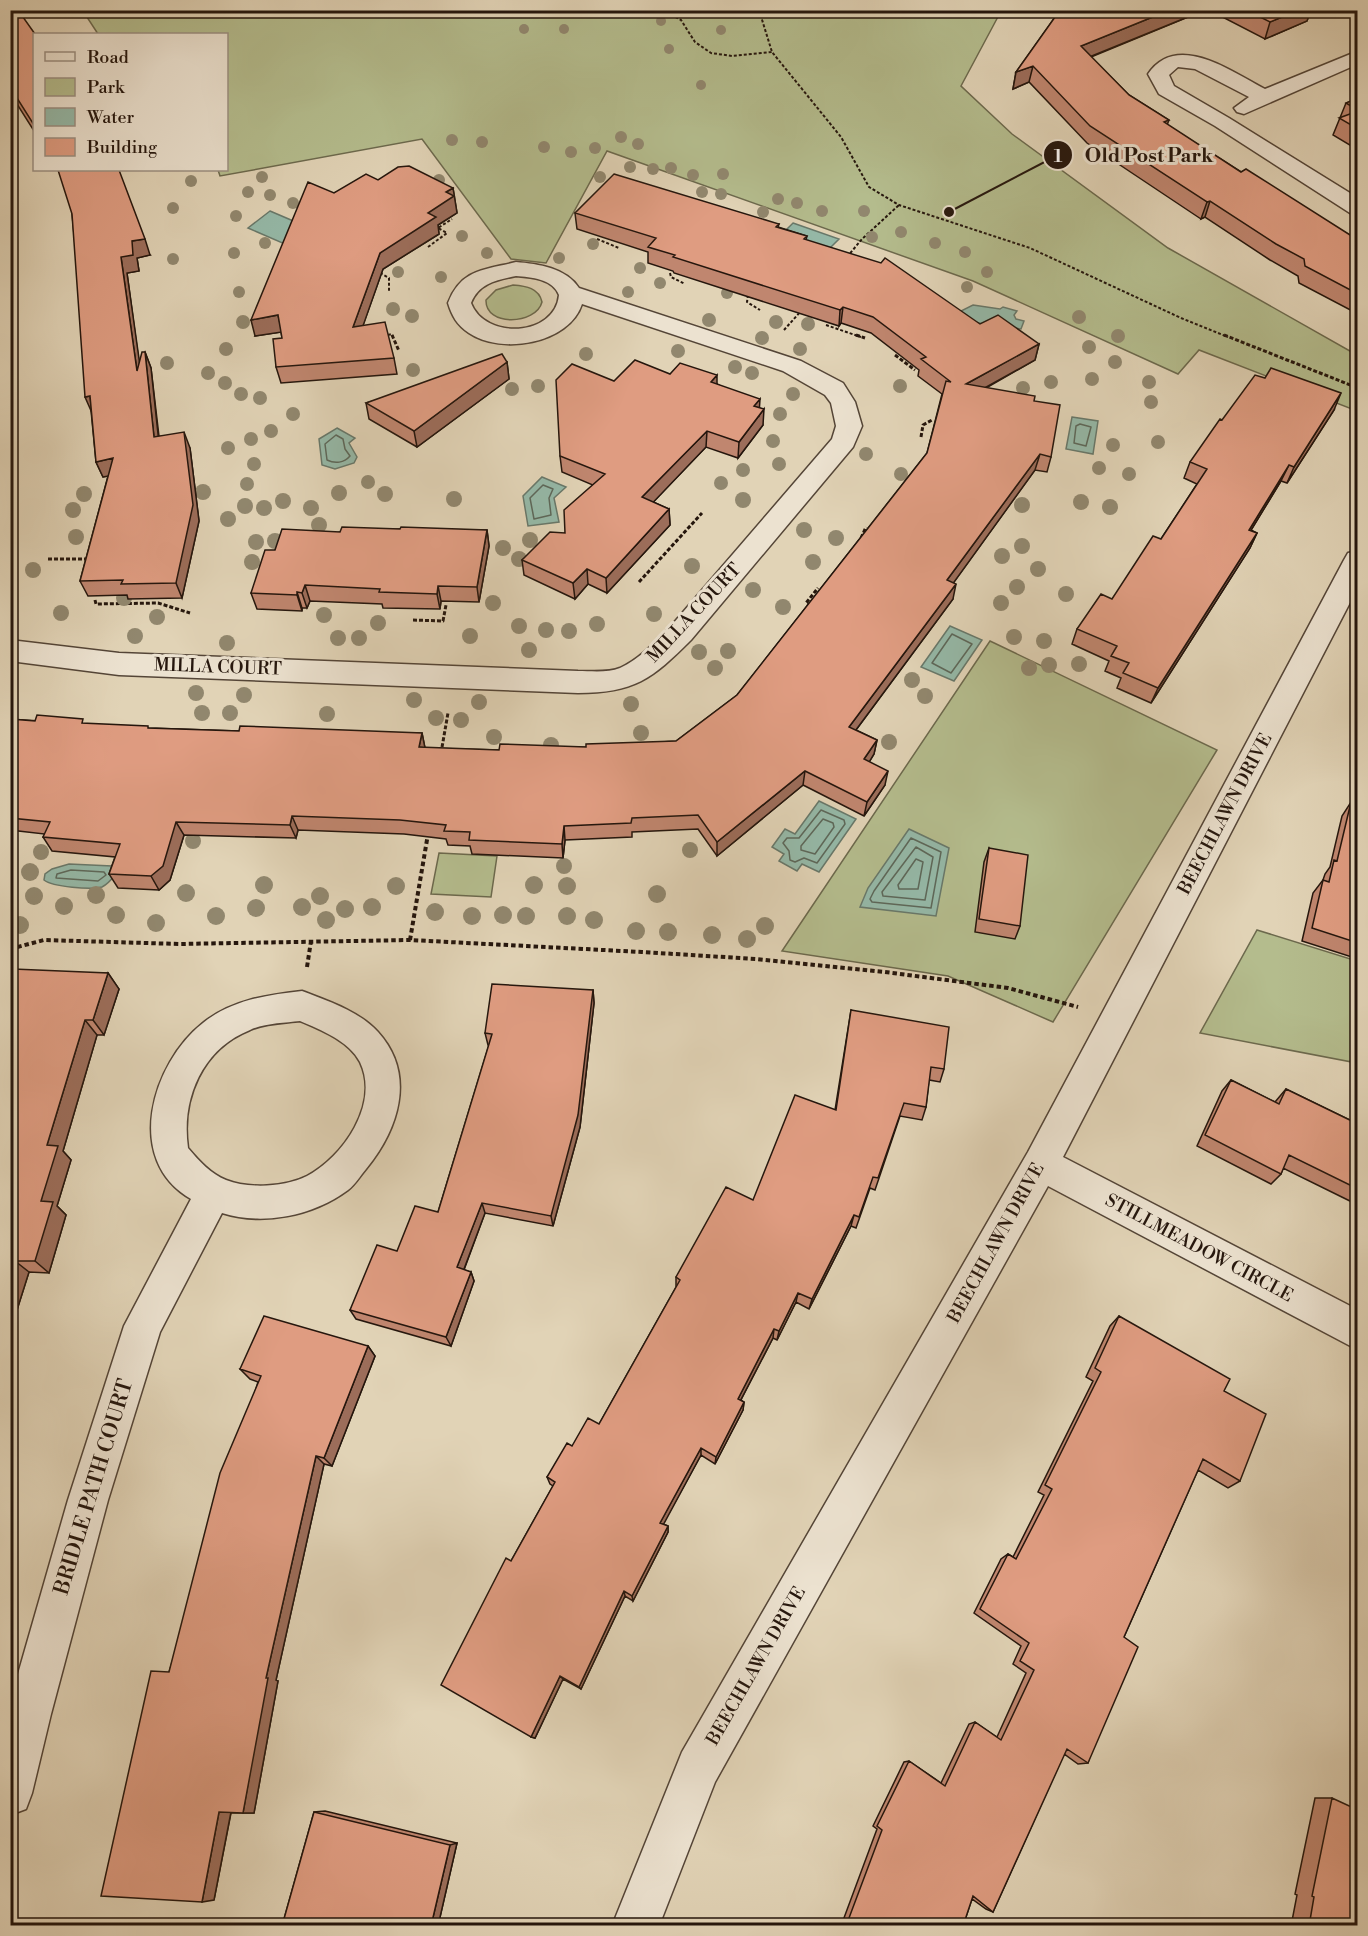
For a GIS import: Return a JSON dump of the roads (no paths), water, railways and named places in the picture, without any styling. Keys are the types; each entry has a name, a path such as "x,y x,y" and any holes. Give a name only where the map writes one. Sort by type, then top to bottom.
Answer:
{"street":[{"path":"1222,122 1264,97 1358,57"},
{"path":"1264,97 1199,63 1174,61 1158,74 1166,90 1222,122 1358,208"},
{"name":"MILLA COURT","path":"10,650 119,663 453,678 605,682 628,677 644,668 681,633 844,441 849,419 843,402 834,389 792,366 569,292"},
{"name":"BEECHLAWN DRIVE","path":"635,1926 698,1768 1041,1164 1358,560"},
{"path":"302,1006 345,1024 373,1052 382,1084 377,1124 361,1148 337,1177 296,1198 246,1204 213,1194 194,1182 171,1154 168,1114 180,1072 202,1044 232,1022 263,1010 302,1006"},
{"name":"STILLMEADOW CIRCLE","path":"1041,1164 1358,1331"},
{"name":"BRIDLE PATH COURT","path":"10,1793 29,1714 88,1500 143,1326 213,1194"}],"water":[{"path":"270,211 312,229 287,245 248,228"},
{"path":"793,223 839,239 826,252 780,236"},
{"path":"973,305 1000,309 1003,307 1017,311 1014,315 1016,319 1024,321 1021,329 970,322 961,311"},
{"path":"1072,417 1098,421 1093,454 1066,449"},
{"path":"337,428 355,438 349,443 357,457 354,463 335,469 322,465 319,439"},
{"path":"542,477 566,487 554,498 559,522 528,526 523,496"},
{"path":"950,626 982,640 954,681 921,667"},
{"path":"819,801 856,819 819,872 802,864 797,871 779,861 784,854 772,847 785,829 795,834"},
{"path":"909,829 949,848 936,916 860,907 868,888"},
{"path":"69,864 112,866 116,874 102,887 97,888 63,886 44,880 45,874 52,869"}],"place":[{"name":"Old Post Park","path":"949,212"}]}
